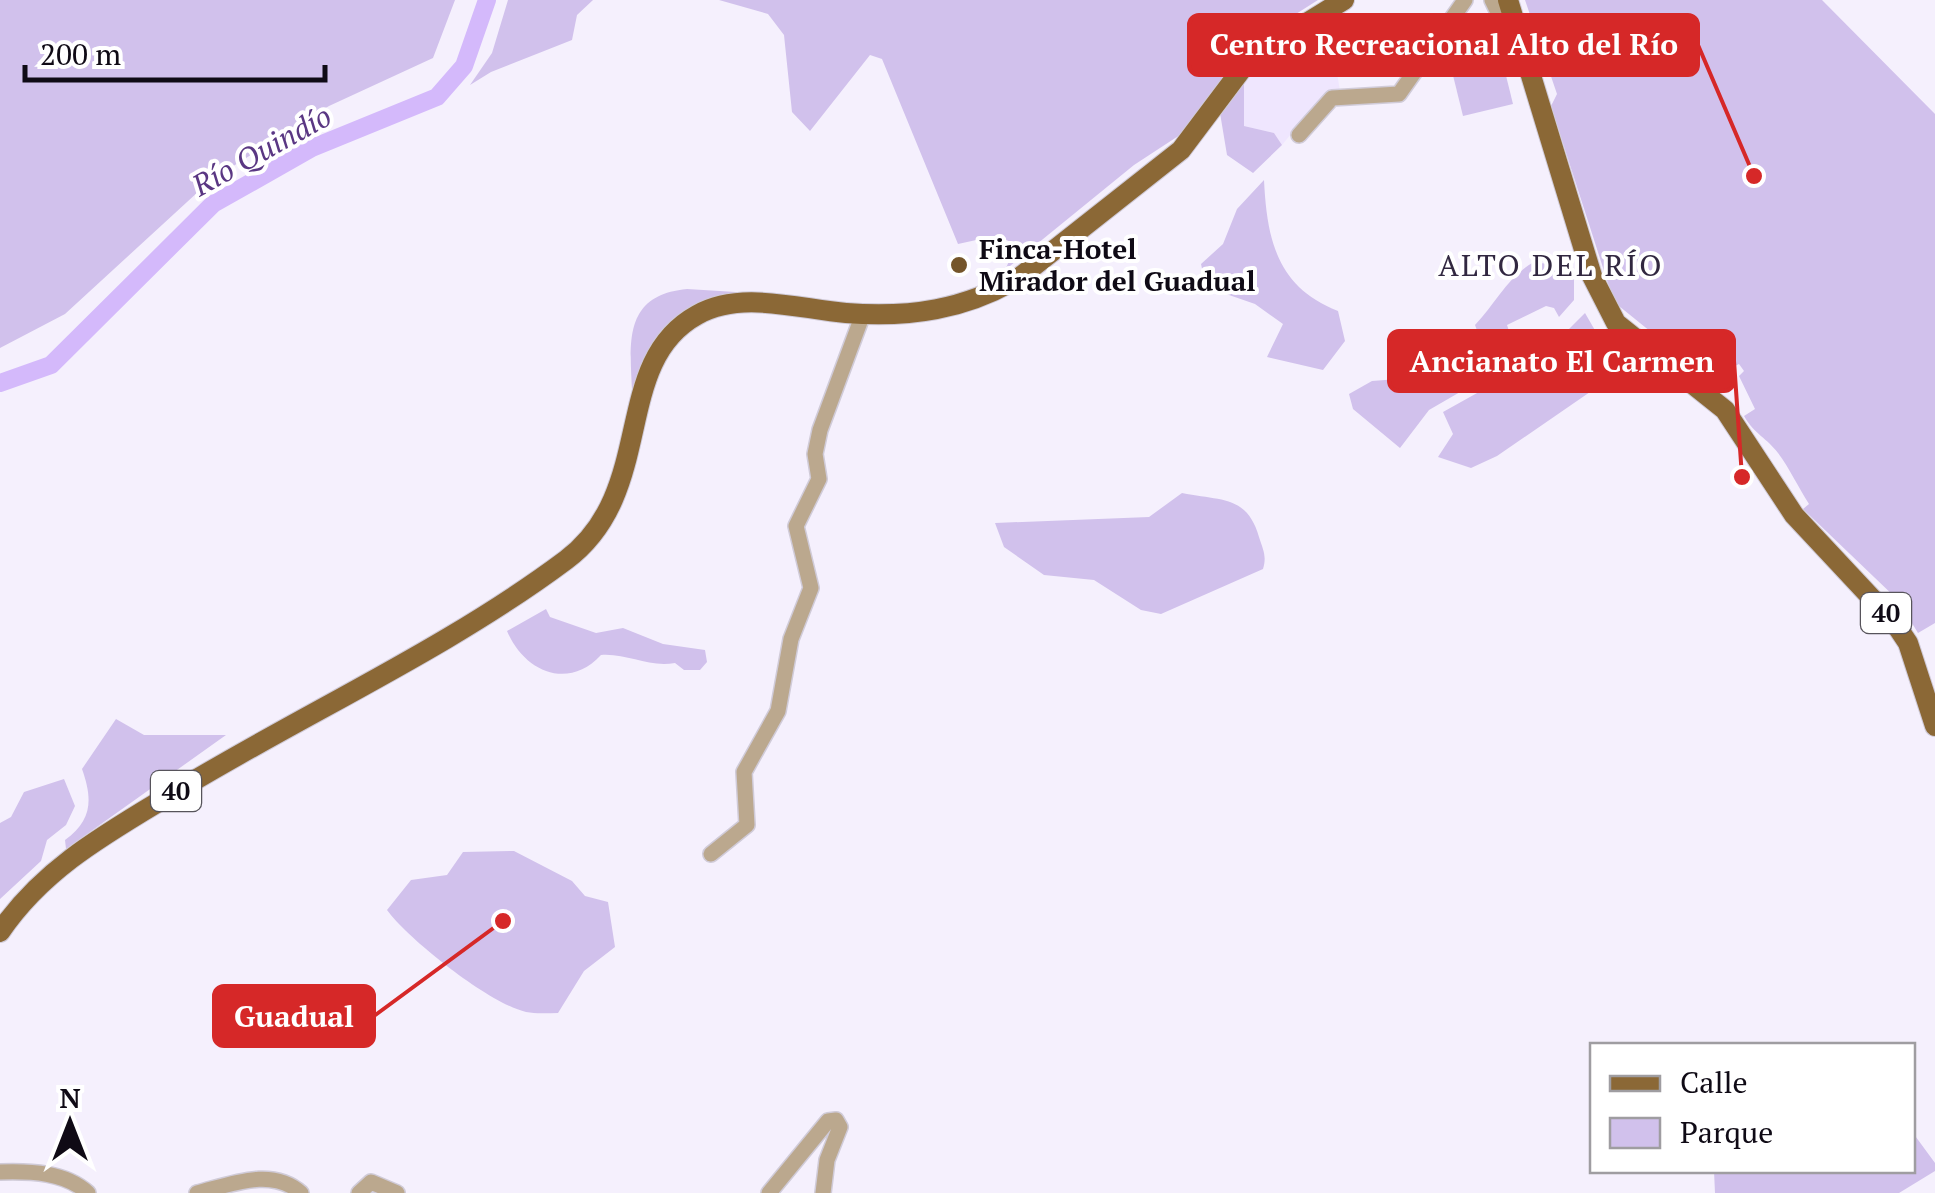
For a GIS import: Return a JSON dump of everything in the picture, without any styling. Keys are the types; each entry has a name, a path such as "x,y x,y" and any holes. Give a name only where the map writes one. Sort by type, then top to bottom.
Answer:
{"main road":[{"name":"40","path":"0,932 24,900 74,854 307,713 438,642 580,548 614,506 652,364 680,326 709,308 752,302 864,314 934,312 972,301 1020,277 1181,150 1252,57 1344,0"},
{"name":"40","path":"1508,0 1592,276 1609,312 1724,410 1794,514 1894,622 1908,643 1935,726"}],"street":[{"path":"1299,135 1332,98 1399,94 1465,0"},
{"path":"1492,0 1508,33 1524,51"},
{"path":"1518,0 1546,127"},
{"path":"711,854 746,825 744,772 778,711 791,639 812,588 796,526 819,479 815,454 820,430 864,314"},
{"path":"769,1193 828,1121 836,1120 840,1127 827,1160 823,1193"},
{"path":"0,1172 28,1172 75,1181 88,1193"},
{"path":"198,1193 265,1178 286,1180 301,1193"},
{"path":"359,1193 371,1182 396,1193"}],"shaded area":[{"path":"1281,61 1308,71 1336,67 1340,91 1318,101 1282,145 1274,133 1244,126 1244,79"}],"green space":[{"path":"0,0 455,0 433,58 329,106 211,180 65,314 0,348"},
{"path":"508,0 593,0 577,15 572,40 491,72 470,85 492,53"},
{"path":"719,0 1318,0 1252,42 1189,129 1134,165 1005,270 1016,246 999,235 958,244 882,59 870,55 810,131 792,112 784,35 768,14"},
{"path":"1525,0 1822,0 1935,114 1935,623 1918,633 1898,600 1803,509 1809,504 1786,465 1744,416 1755,409 1739,376 1744,371 1739,364 1725,371 1717,364 1714,367 1711,355 1701,348 1694,355 1688,350 1682,357 1614,302 1551,106 1557,94"},
{"path":"1496,35 1513,104 1463,116 1446,47"},
{"path":"1244,79 1244,126 1274,133 1282,145 1253,173 1227,155 1220,113"},
{"path":"1264,180 1268,222 1279,259 1301,289 1338,311 1345,341 1323,370 1267,357 1283,324 1255,304 1206,287 1201,264 1223,244 1237,209"},
{"path":"1534,262 1574,268 1574,300 1559,317 1554,308 1546,306 1507,325 1509,331 1482,344 1475,325 1510,282"},
{"path":"687,289 766,294 716,300 679,315 652,344 632,391 632,339 641,311 666,293"},
{"path":"1585,313 1600,339 1590,359 1596,382 1590,392 1497,456 1471,468 1438,457 1453,434 1443,412 1540,358"},
{"path":"1473,351 1485,371 1466,381 1467,388 1429,410 1400,448 1353,409 1349,394 1372,381 1424,377"},
{"path":"1182,493 1220,499 1240,507 1254,523 1264,564 1263,569 1161,614 1141,610 1094,580 1044,575 1004,547 995,523 1149,517"},
{"path":"546,609 550,617 596,633 623,628 663,644 705,650 707,662 700,670 684,670 675,663 656,664 601,655 575,672 549,672 525,657 507,631"},
{"path":"116,719 144,735 226,735 66,849 65,840 81,825 88,809 82,769"},
{"path":"64,779 75,806 66,825 47,840 41,861 0,899 0,823 11,817 24,792"},
{"path":"514,851 572,881 585,896 608,902 615,947 584,971 558,1013 526,1012 492,997 431,953 387,910 411,880 447,875 463,852"},
{"path":"1915,1136 1935,1163 1935,1171 1899,1193 1715,1193 1714,1173 1915,1173"}],"waterway":[{"name":"Río Quindío","path":"0,383 51,365 213,204 312,148 437,97 464,66 487,0"}],"place":[{"name":"Centro Recreacional Alto del Río","path":"1754,176"},
{"name":"Finca-Hotel Mirador del Guadual","path":"959,265"},
{"name":"Ancianato El Carmen","path":"1742,477"},
{"name":"Guadual","path":"503,921"}],"district":[{"name":"ALTO DEL RÍO","path":"1551,266"}]}
